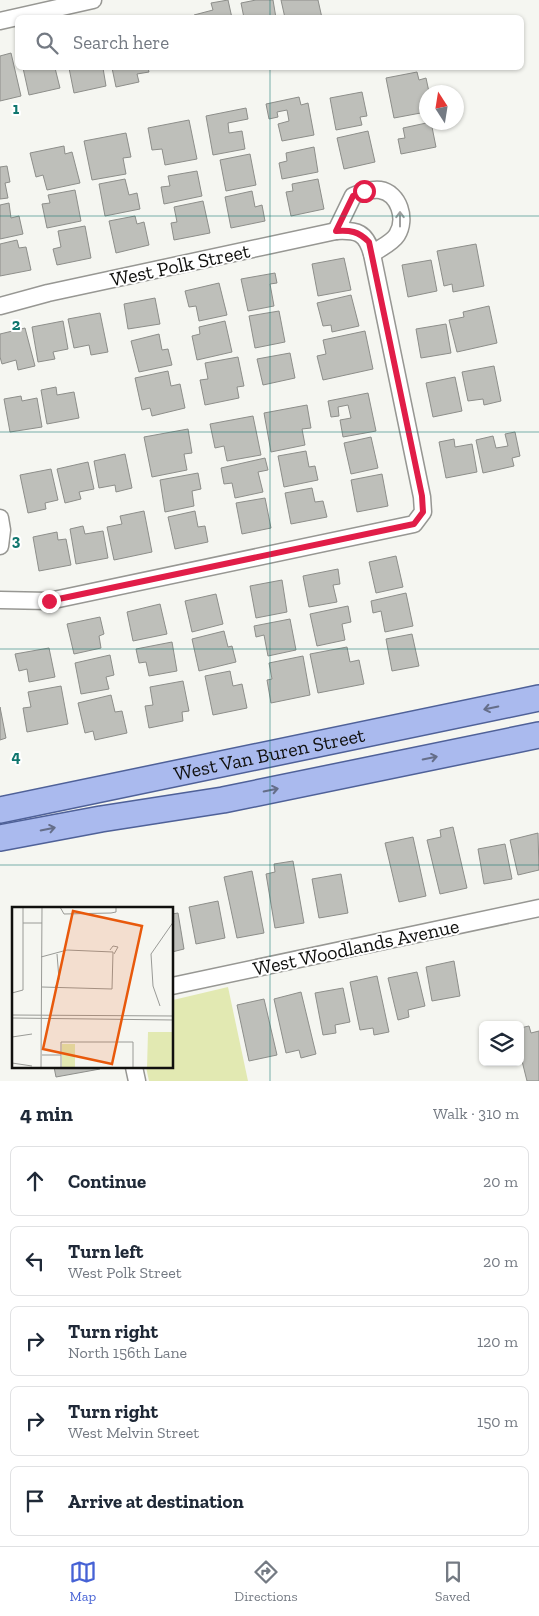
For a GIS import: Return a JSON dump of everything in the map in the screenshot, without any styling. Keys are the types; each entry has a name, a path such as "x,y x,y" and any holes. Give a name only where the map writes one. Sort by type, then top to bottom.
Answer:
{"main road":[{"name":"West Van Buren Street","path":"0,810 539,698"},
{"name":"West Van Buren Street","path":"0,838 102,819 223,800 539,736"}],"street":[{"path":"27,15 93,0"},
{"path":"0,21 15,18"},
{"path":"0,600 49,601 414,524 423,512 420,488 372,254 396,237 400,229 401,211 391,195 382,190 364,191 353,196 336,231"},
{"name":"West Polk Street","path":"0,306 48,293 336,231 351,230 361,234 369,242 372,254"},
{"path":"0,518 2,530 0,546"},
{"name":"West Woodlands Avenue","path":"174,986 539,908"},
{"path":"134,1068 137,1081"}],"green space":[{"path":"228,987 248,1081 149,1081 146,1068 174,1068 174,1000"}],"building":[{"path":"228,0 231,15 194,15 213,10 211,3"},
{"path":"256,0 273,0 276,15 243,15 241,3"},
{"path":"281,0 318,0 321,15 284,15"},
{"path":"11,53 21,96 0,101 0,56"},
{"path":"23,70 56,70 60,88 29,95"},
{"path":"69,70 103,70 106,86 74,93"},
{"path":"112,70 148,70 149,72 137,74 139,82 116,87"},
{"path":"417,72 419,80 426,78 428,85 419,85 419,113 394,118 386,78"},
{"path":"362,92 367,116 360,117 362,125 336,130 330,98"},
{"path":"299,97 301,105 308,103 314,135 282,141 278,124 289,121 287,110 277,112 278,117 269,119 266,104"},
{"path":"246,108 248,119 228,123 229,133 242,131 245,149 213,155 206,116"},
{"path":"189,120 197,159 165,165 162,149 152,150 148,128"},
{"path":"419,125 419,130 433,130 436,147 401,154 398,139 405,138 403,128"},
{"path":"368,131 375,162 344,169 337,138"},
{"path":"126,133 131,157 123,158 126,174 92,180 84,141"},
{"path":"64,146 65,154 72,152 80,183 47,190 43,175 36,177 30,153"},
{"path":"314,147 318,172 282,179 279,163 287,161 286,153"},
{"path":"250,154 256,185 226,191 220,160"},
{"path":"7,166 10,182 5,183 8,198 0,199 0,167"},
{"path":"197,171 202,196 164,204 161,187 170,186 168,176"},
{"path":"125,179 129,195 137,193 140,209 105,216 99,184"},
{"path":"318,179 324,209 291,216 286,192 293,191 292,184"},
{"path":"75,190 81,221 47,228 42,204 50,203 48,195"},
{"path":"252,191 255,207 262,205 265,221 231,228 225,197"},
{"path":"203,201 210,233 174,240 171,223 177,222 174,207"},
{"path":"9,203 11,218 19,216 23,234 0,239 0,205"},
{"path":"135,216 137,224 144,222 149,245 116,253 109,221"},
{"path":"85,226 91,258 57,265 53,249 61,247 58,231"},
{"path":"17,240 19,248 26,247 31,270 0,276 0,244"},
{"path":"476,244 484,286 453,292 452,284 444,286 437,251"},
{"path":"344,258 351,290 318,296 312,264"},
{"path":"431,260 437,291 408,297 402,265"},
{"path":"275,273 277,283 270,284 274,306 248,311 241,279"},
{"path":"219,283 227,315 199,321 196,306 189,307 185,291"},
{"path":"351,295 359,326 332,332 331,325 323,326 317,303"},
{"path":"155,298 160,324 128,329 124,304"},
{"path":"489,306 497,343 457,352 449,320 464,317 463,312"},
{"path":"279,311 285,342 255,348 249,316"},
{"path":"100,313 108,352 91,355 89,345 74,348 68,319"},
{"path":"63,321 68,349 53,352 55,359 38,362 32,327"},
{"path":"225,321 232,352 197,360 192,336 200,334 199,327"},
{"path":"446,324 451,353 421,358 416,329"},
{"path":"25,328 35,366 18,370 16,360 2,364 0,357 0,334"},
{"path":"365,331 373,369 323,380 317,356 326,354 323,340"},
{"path":"159,334 162,350 168,349 172,365 139,372 131,341"},
{"path":"290,353 295,378 263,385 257,359"},
{"path":"238,357 244,386 237,387 239,398 205,405 200,380 208,379 205,363"},
{"path":"494,366 501,401 484,405 483,399 468,401 462,372"},
{"path":"168,371 171,386 180,384 185,408 152,416 150,408 142,410 135,378"},
{"path":"455,377 462,411 433,417 426,383"},
{"path":"56,387 57,395 74,392 79,418 47,424 41,390"},
{"path":"368,393 376,431 343,437 340,420 351,418 348,405 338,407 339,416 331,417 328,401"},
{"path":"21,396 22,401 37,398 42,427 10,432 4,399"},
{"path":"307,405 311,428 302,429 305,445 271,452 264,413"},
{"path":"253,416 261,455 227,461 224,446 215,448 210,424"},
{"path":"188,429 192,453 184,454 187,470 152,477 144,437"},
{"path":"515,432 520,456 512,458 514,466 483,473 476,440 493,436 496,448 508,446 505,434"},
{"path":"371,437 378,468 351,474 344,443"},
{"path":"454,439 455,447 472,444 477,472 446,478 439,442"},
{"path":"306,451 309,467 315,466 318,480 284,487 278,456"},
{"path":"125,454 132,488 116,492 115,485 99,488 94,461"},
{"path":"265,458 268,470 258,472 263,492 235,498 232,483 224,484 221,468"},
{"path":"88,462 94,489 79,492 81,499 65,503 57,469"},
{"path":"51,469 58,500 45,503 46,509 28,513 20,475"},
{"path":"198,473 201,489 192,491 194,506 165,512 160,480"},
{"path":"382,474 388,506 357,512 351,480"},
{"path":"312,488 315,502 323,501 327,517 291,524 285,493"},
{"path":"265,498 271,528 242,534 236,503"},
{"path":"144,511 152,552 114,560 107,527 122,524 120,516"},
{"path":"195,511 198,527 205,526 208,542 175,549 168,517"},
{"path":"83,526 85,534 103,531 108,558 76,564 70,529"},
{"path":"57,532 58,540 66,539 71,565 39,571 33,537"},
{"path":"396,556 403,587 376,593 369,562"},
{"path":"338,569 340,584 333,585 337,602 309,607 303,576"},
{"path":"282,580 287,612 256,618 250,586"},
{"path":"406,593 413,626 385,632 381,611 373,613 371,601"},
{"path":"216,594 223,624 192,632 185,601"},
{"path":"160,604 167,634 133,641 127,612"},
{"path":"348,606 351,622 342,624 345,640 317,646 310,614"},
{"path":"100,617 104,634 99,636 101,648 74,654 67,624"},
{"path":"290,619 296,650 268,656 264,635 256,637 254,626"},
{"path":"224,631 228,647 232,646 236,662 199,671 192,639"},
{"path":"412,634 419,666 392,671 386,639"},
{"path":"172,642 177,671 149,676 146,662 139,663 136,649"},
{"path":"347,647 350,662 359,660 364,684 318,693 310,654"},
{"path":"49,648 55,677 29,682 27,669 19,671 15,654"},
{"path":"110,655 114,675 106,677 109,689 81,694 75,663"},
{"path":"303,656 310,695 271,703 267,680 272,679 269,663"},
{"path":"230,671 233,686 242,684 247,708 213,715 205,676"},
{"path":"183,681 189,711 182,712 183,721 149,728 145,706 153,705 150,687"},
{"path":"61,686 68,724 27,732 23,708 31,707 28,692"},
{"path":"111,695 115,712 122,711 127,733 95,740 93,731 85,733 78,703"},
{"path":"0,707 6,738 0,740"},
{"path":"453,827 467,888 440,894 427,840 441,837 440,830"},
{"path":"538,833 539,870 518,875 510,840"},
{"path":"413,837 426,896 399,902 385,843"},
{"path":"505,844 512,879 484,884 478,849"},
{"path":"293,861 304,923 275,928 266,874 275,872 274,864"},
{"path":"252,871 264,933 237,938 224,877"},
{"path":"341,874 348,913 319,918 312,879"},
{"path":"218,901 225,938 196,944 189,907"},
{"path":"178,913 184,949 174,952 174,914"},
{"path":"454,961 460,996 432,1001 426,967"},
{"path":"417,972 425,1006 408,1010 409,1017 398,1020 388,978"},
{"path":"377,976 389,1032 374,1035 373,1028 360,1030 350,982"},
{"path":"343,988 350,1022 335,1025 336,1033 323,1035 315,993"},
{"path":"301,992 316,1054 301,1058 299,1050 286,1053 274,999"},
{"path":"264,999 277,1055 249,1061 237,1005"},
{"path":"529,1026 531,1033 539,1031 539,1081 527,1081 523,1066 524,1027"},
{"path":"54,1068 100,1068 100,1069 56,1077"}],"route":[{"path":"49,601 414,524 423,512 422,496 369,242 361,234 351,230 336,231 353,196 364,191"}]}
